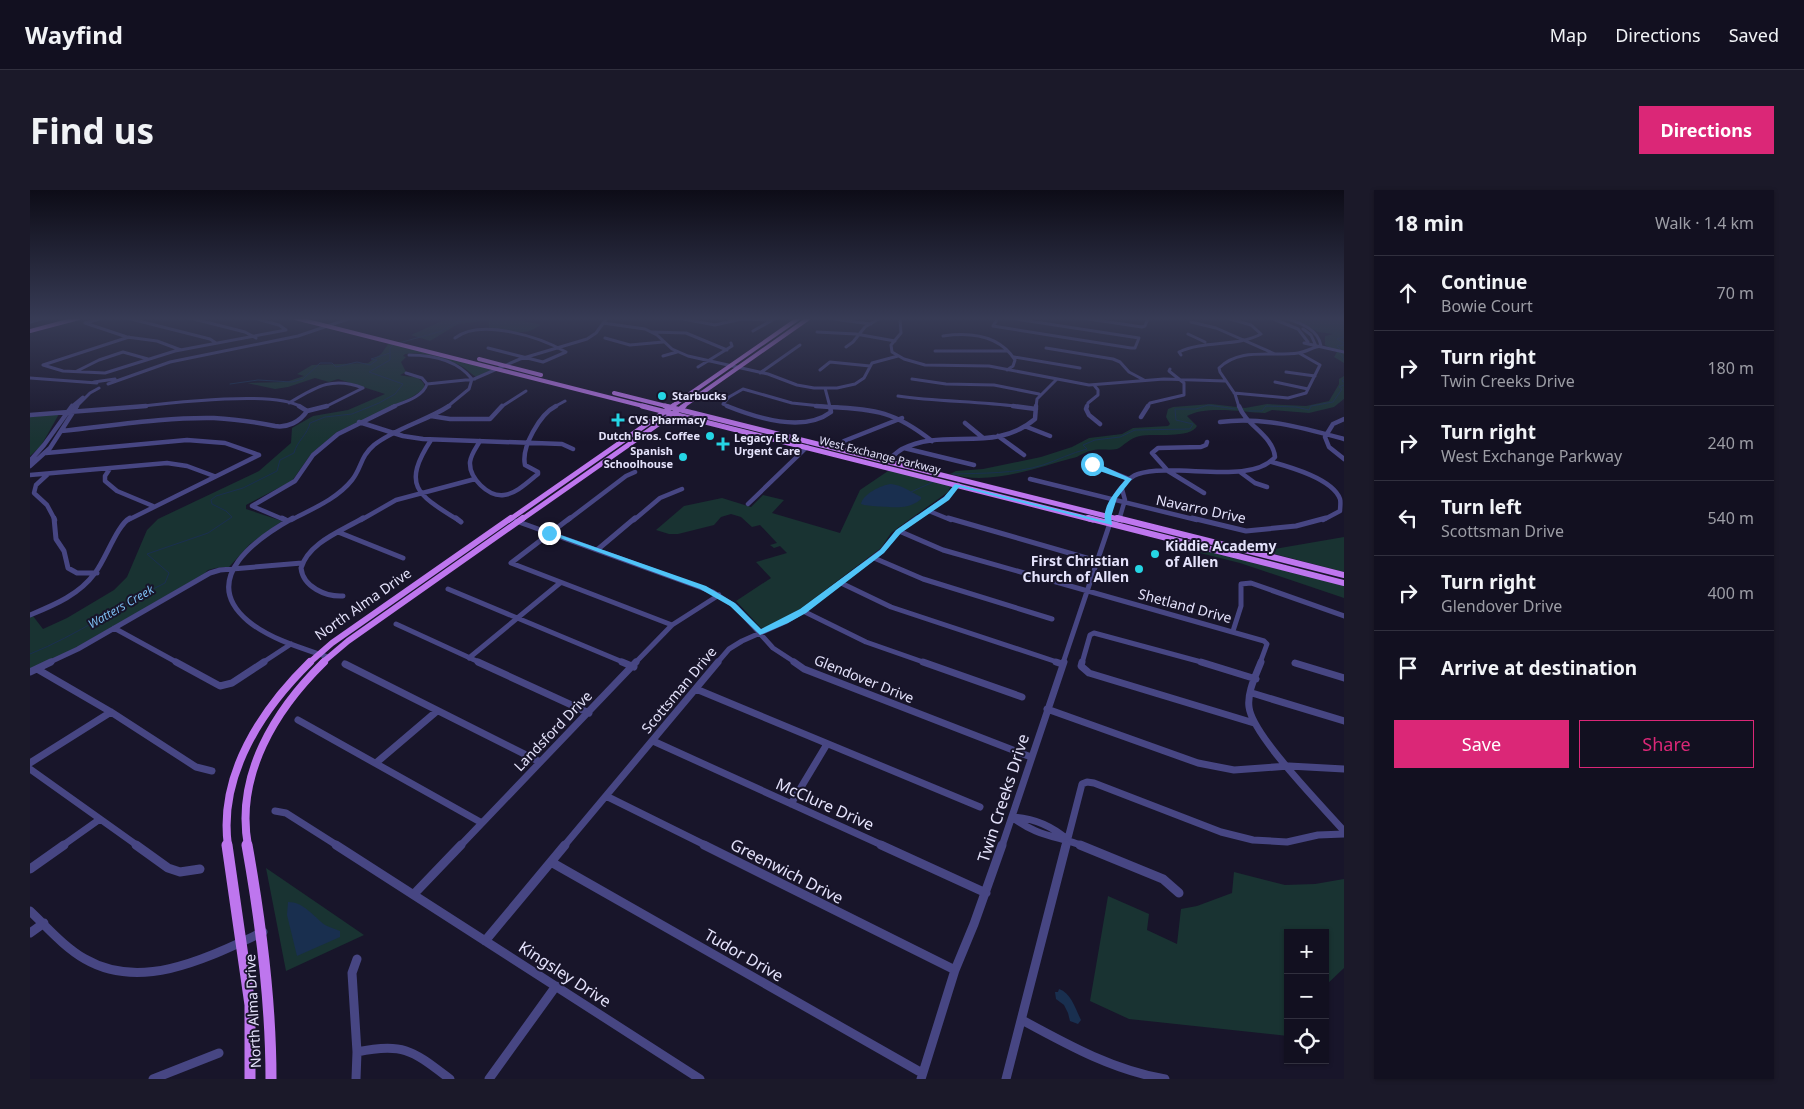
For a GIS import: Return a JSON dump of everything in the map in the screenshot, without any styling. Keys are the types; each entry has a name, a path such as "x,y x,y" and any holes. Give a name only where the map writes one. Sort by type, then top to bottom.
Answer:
{"main road":[{"name":"West Exchange Parkway","path":"465,359 596,388 797,438 1264,559 1344,575"},
{"name":"West Exchange Parkway","path":"476,359 544,380 666,412 958,485 1109,520 1118,520 1264,559 1344,583"},
{"name":"North Alma Drive","path":"250,1079 250,1005 227,835 228,803 234,778 248,742 264,714 284,688 318,654 741,359"},
{"name":"North Alma Drive","path":"271,1079 270,1004 263,932 244,826 249,780 260,748 279,713 302,684 328,657 348,641 750,359"},
{"path":"544,380 589,390 596,388"},
{"path":"700,395 701,392 710,386 706,384"},
{"path":"755,434 762,431 797,438"},
{"path":"621,443 628,445"},
{"path":"882,466 887,461"}],"street":[{"path":"60,359 43,365 50,369 105,373 147,359"},
{"path":"75,372 101,359"},
{"path":"83,401 93,393 125,377 177,359"},
{"path":"30,379 106,383 180,359"},
{"path":"438,359 455,364 467,371 473,379"},
{"path":"427,384 489,376 522,359"},
{"path":"534,359 548,362 553,359"},
{"path":"700,359 760,373 797,385 825,388 845,387 857,383 865,377 870,366 881,359"},
{"path":"698,367 712,359"},
{"path":"760,373 779,359"},
{"path":"907,359 932,366 976,365 1094,385 1179,378 1225,381"},
{"path":"1007,370 1014,364 1014,359"},
{"path":"1024,359 1080,368"},
{"path":"1114,359 1117,360 1129,372 1144,380"},
{"path":"1092,464 1129,479 1138,474 1166,469 1240,472 1261,468 1272,462 1275,455 1273,447 1242,413 1234,393 1220,374 1219,368 1226,361 1233,359"},
{"path":"1234,393 1288,398 1302,395 1308,389 1319,364 1310,359"},
{"path":"820,370 830,362 870,366"},
{"path":"1141,417 1151,402 1184,395 1185,384 1169,371 1170,369"},
{"path":"1286,372 1315,376"},
{"path":"406,373 422,378 427,384"},
{"path":"76,382 102,381 125,377"},
{"path":"30,379 99,388"},
{"path":"328,657 291,644 249,622 236,612 228,593 228,584 233,569 252,545 344,488 356,473 359,463 365,455 380,442 463,398 470,389 473,379"},
{"path":"912,379 946,384 988,384 1039,394"},
{"path":"887,461 904,448 932,441 998,436 1027,427 1035,419 1036,402 1039,394 1056,380"},
{"path":"61,431 206,419 240,420 279,427 302,419 307,411 325,407 363,388 335,381 313,389 289,403"},
{"path":"1275,382 1308,389"},
{"path":"88,388 97,383"},
{"path":"30,466 46,453 73,411 106,383"},
{"path":"288,521 252,506 296,481 316,451 338,434 359,422 417,396 425,390 427,384"},
{"path":"1094,385 1098,390 1098,395 1088,403 1086,409 1089,416 1100,424"},
{"path":"30,461 44,446 65,412 88,393 88,388"},
{"path":"825,388 830,406 831,412 824,418 798,422 774,418 723,404 729,397 743,388 789,402 830,406 864,408 902,418 914,425 932,441"},
{"path":"431,416 450,419 490,419 502,406 526,391"},
{"path":"898,396 936,402 985,402 1036,409"},
{"path":"30,415 240,399 289,403 300,405 307,411"},
{"path":"480,441 470,461 470,470 475,479 491,490 504,495 538,474 538,472 527,466 523,460 543,414 565,401"},
{"path":"844,441 902,418"},
{"path":"1344,419 1334,423 1326,434 1329,447 1344,459"},
{"path":"1220,422 1248,421 1281,424 1344,439"},
{"path":"359,422 394,433 431,440 562,444 573,449"},
{"path":"965,423 982,437"},
{"path":"1027,427 1050,436"},
{"path":"998,436 1024,455"},
{"path":"30,615 72,594 98,573 112,547 115,531 125,521 259,455 225,443 187,440 46,453"},
{"path":"431,440 420,456 415,478 421,492 434,506 461,522"},
{"path":"1204,493 1186,484 1166,469 1152,455 1154,449 1168,446 1201,447 1206,445 1207,442"},
{"path":"748,504 807,447"},
{"path":"904,448 916,453 959,460 974,465"},
{"name":"Navarro Drive","path":"1030,479 1235,530 1258,532 1331,518 1340,510 1342,500 1328,486 1317,479 1272,462"},
{"path":"30,475 109,470 167,463 187,466 214,476"},
{"path":"109,470 105,476 105,481 114,490 153,506"},
{"path":"635,472 626,476 511,563 672,625"},
{"path":"1240,472 1255,483 1267,487"},
{"path":"48,474 36,485 34,493 47,506 54,517 56,540 64,552 68,568 77,573 98,573"},
{"path":"343,596 334,597 307,584 301,575 302,564 306,555 316,546 386,504 421,492 475,479"},
{"name":"Twin Creeks Drive","path":"921,1076 955,970 986,892 1012,817 1097,561 1113,500 1129,479"},
{"name":"Scottsman Drive","path":"486,941 729,649 760,632 785,622 803,611 874,558 899,532 946,498 958,485"},
{"path":"596,550 660,498 682,489"},
{"path":"1118,520 1124,503 1122,489"},
{"path":"929,511 962,524 1097,561"},
{"name":"Glendover Drive","path":"511,520 689,582 719,595 736,607 773,648 819,676 1031,757"},
{"path":"338,532 403,558"},
{"name":"Shetland Drive","path":"899,532 944,550 1264,641 1267,644 1256,679"},
{"path":"874,558 923,579 1052,619"},
{"path":"33,670 114,628 210,573 233,569 302,564"},
{"path":"1233,631 1241,606 1241,584 1244,582 1344,616"},
{"path":"469,658 560,583"},
{"path":"841,583 891,607 1062,664"},
{"path":"448,589 634,667"},
{"name":"Landsford Drive","path":"414,894 634,667 672,625 719,595"},
{"path":"803,611 866,642 1022,697"},
{"path":"396,624 589,712"},
{"path":"114,628 223,686 232,683 291,644"},
{"path":"1254,723 1089,673 1081,666 1090,634 1094,633 1165,651 1256,679 1249,704 1254,723 1344,833"},
{"path":"1295,663 1344,678"},
{"path":"345,664 540,762"},
{"path":"33,670 111,712 196,767 212,771"},
{"path":"696,689 980,807"},
{"path":"1252,693 1344,721"},
{"path":"1047,709 1207,766 1242,770 1289,766 1344,769"},
{"path":"376,763 437,711"},
{"path":"30,763 111,712"},
{"path":"298,720 482,823"},
{"name":"McClure Drive","path":"652,741 986,892"},
{"path":"791,804 827,744"},
{"path":"30,769 168,868 180,872 200,870"},
{"path":"1006,1079 1081,787 1085,782 1094,783 1221,832 1253,840 1287,842 1318,835 1344,833"},
{"name":"Greenwich Drive","path":"606,796 955,970"},
{"name":"Kingsley Drive","path":"275,811 286,812 700,1079"},
{"path":"1012,817 1022,826 1054,839 1068,840 1163,879 1179,893"},
{"path":"30,869 100,819"},
{"name":"Tudor Drive","path":"551,862 921,1076"},
{"path":"30,911 85,959 109,970 136,972 163,970 191,961 263,932"},
{"path":"30,933 44,923"},
{"path":"356,1079 357,1052 352,973 357,959"},
{"path":"489,1079 556,986"},
{"path":"1022,1020 1106,1064 1130,1073 1165,1079"},
{"path":"357,1052 398,1046 417,1055 450,1079"},
{"path":"153,1079 219,1053"}],"green space":[{"path":"373,359 404,359 401,362 406,372 400,375 419,379 424,384 424,389 412,397 337,432 311,454 292,481 246,505 246,509 282,521 250,544 229,567 208,570 77,647 30,670 30,617 33,616 43,629 67,618 114,590 127,577 147,530 158,519 259,471 291,443 292,428 313,416 348,410 385,394 338,379 329,382 315,378 288,387 275,389 247,383 286,382 304,376 297,374 312,365 368,363"},
{"path":"444,359 456,359 494,369 476,377 463,367"},
{"path":"1344,376 1344,399 1334,407 1309,413 1272,410 1265,413 1225,410 1204,411 1187,416 1197,426 1187,433 1140,436 1133,438 1117,449 1093,450 1028,471 997,477 965,477 950,474 956,471 983,469 1041,457 1072,447 1089,438 1122,434 1133,428 1168,426 1170,424 1166,417 1168,409 1173,407 1211,404 1245,408 1267,404 1306,406 1329,401 1339,384 1339,379"},
{"path":"59,414 41,446 30,456 30,417"},
{"path":"891,469 951,485 948,492 891,533 881,548 800,609 766,627 761,628 736,601 771,578 756,562 787,553 780,546 774,548 770,545 777,543 760,525 752,527 741,517 731,514 721,517 714,525 678,534 669,534 656,530 684,506 722,498 751,507 763,495 784,500 772,513 840,533 860,490"},
{"path":"1344,537 1344,572 1263,551"},
{"path":"1200,548 1344,585 1344,598 1240,563 1200,553"},
{"path":"266,868 364,935 286,971"},
{"path":"1234,872 1285,885 1315,884 1344,879 1344,968 1329,982 1329,929 1284,929 1284,1036 1129,1019 1090,1001 1108,896 1149,914 1147,930 1177,944 1181,909 1197,906 1232,893"}],"water":[{"path":"891,484 906,489 921,497 921,499 904,507 880,507 861,504 862,500 873,491"},
{"path":"288,902 299,904 325,925 340,931 340,937 297,956 287,915"},
{"path":"1059,989 1067,994 1072,1001 1081,1020 1078,1024 1070,1021 1064,1005 1056,999 1055,992 1058,992"}],"waterway":[{"path":"230,384 258,380 292,382 303,379 320,363 332,363 336,367 357,362 370,365 377,360 374,359"},
{"name":"Watters Creek","path":"30,654 65,638 165,583 169,573 147,554 208,533 232,517 226,511 212,504 211,500 216,496 243,488 277,471 280,460 294,453 310,423 325,417 352,414 395,394 403,384 369,372 390,359"},
{"path":"1344,379 1342,381 1344,382"},
{"path":"1249,411 1262,411 1266,406 1296,407 1309,410 1311,406 1333,402 1342,389 1339,387 1344,385"},
{"path":"953,474 1032,468 1087,449 1083,445 1095,440 1120,437 1135,430 1190,429 1193,424 1176,420 1175,409 1196,409 1208,405 1235,409"},
{"path":"911,492 933,482"}],"place":[{"name":"Starbucks","path":"662,396"},
{"name":"CVS Pharmacy","path":"618,420"},
{"name":"Dutch Bros. Coffee","path":"710,436"},
{"name":"Legacy ER & Urgent Care","path":"723,444"},
{"name":"Spanish Schoolhouse","path":"683,457"},
{"name":"Kiddie Academy of Allen","path":"1155,554"},
{"name":"First Christian Church of Allen","path":"1139,569"}],"route":[{"path":"549,533 703,587 733,604 760,632 785,622 803,611 882,552 899,532 950,495 958,485 1110,524 1108,517 1114,498 1129,479 1092,464"}]}
